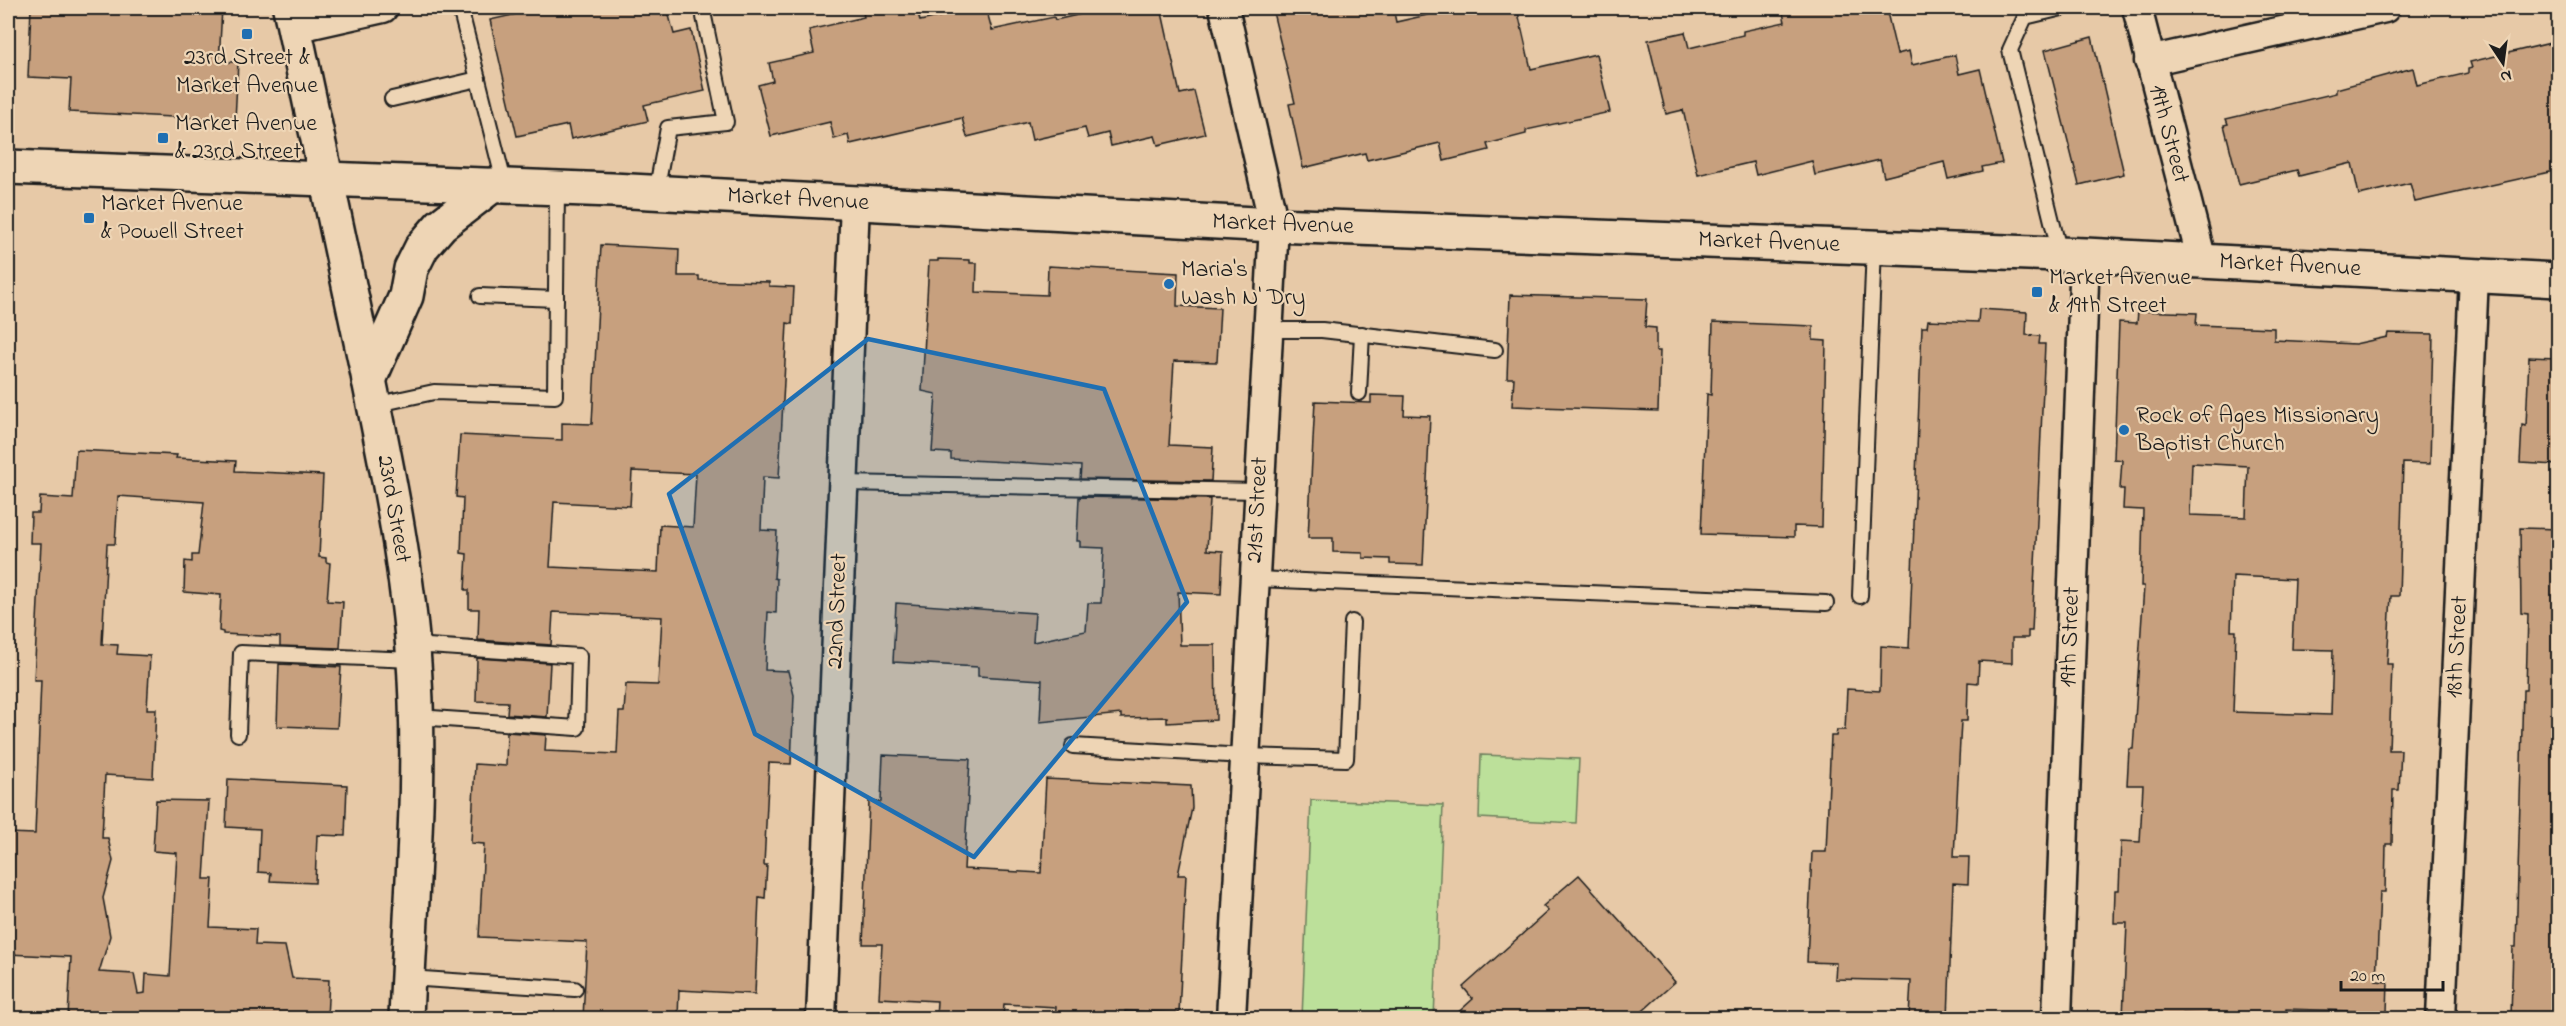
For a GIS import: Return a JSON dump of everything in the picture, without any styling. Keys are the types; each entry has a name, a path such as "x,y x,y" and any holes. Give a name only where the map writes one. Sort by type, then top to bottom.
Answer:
{"street":[{"path":"292,18 383,8"},
{"name":"21st Street","path":"1224,8 1274,225 1231,1018"},
{"name":"19th Street","path":"2137,8 2202,261"},
{"path":"2149,61 2385,8"},
{"name":"23rd Street","path":"292,18 371,392 402,556 413,652 417,717 406,1018"},
{"name":"Market Avenue","path":"8,167 557,188 1274,225 2073,255 2559,280"},
{"path":"371,392 406,296 411,269 422,247 441,225 499,186"},
{"name":"22nd Street","path":"821,1018 855,203"},
{"name":"19th Street","path":"2057,1018 2073,255"},
{"name":"18th Street","path":"2441,1018 2475,276"}],"lane":[{"path":"460,8 478,79 499,186"},
{"path":"2062,8 2025,17 2010,50 2073,255"},
{"path":"656,193 668,128 726,122 704,17"},
{"path":"392,99 478,79"},
{"path":"371,392 555,396 557,188"},
{"path":"1860,596 1874,247"},
{"path":"480,296 556,299"},
{"path":"1268,330 1322,330 1495,350"},
{"path":"1359,393 1362,334"},
{"path":"843,483 1259,491"},
{"path":"1255,579 1826,603"},
{"path":"1073,746 1245,756 1346,759 1352,622"},
{"path":"238,734 241,653 413,652 579,656 577,728 417,717"},
{"path":"408,978 575,989"}],"highlighted area":[{"path":"868,339 1104,389 1187,602 974,857 755,734 669,494"}],"green space":[{"path":"1481,755 1579,759 1576,823 1479,818"},
{"path":"1311,800 1443,805 1434,1018 1302,1018"}],"building":[{"path":"31,8 222,8 219,62 238,62 235,120 69,112 71,79 28,77"},
{"path":"544,8 667,8 674,34 691,30 705,91 644,105 648,121 571,139 568,125 517,136 490,20"},
{"path":"862,8 917,8 920,21 986,8 992,30 1054,17 1055,20 1108,8 1161,8 1180,94 1194,91 1205,134 1158,145 1155,136 1111,146 1108,133 1088,138 1085,128 1032,140 1028,122 967,137 962,118 850,144 848,135 834,139 830,122 771,136 758,85 773,81 769,63 814,53 809,30 864,17"},
{"path":"1272,8 1393,8 1396,22 1458,8 1517,8 1531,69 1596,54 1610,112 1526,130 1526,134 1487,144 1489,150 1444,161 1440,143 1367,160 1365,153 1303,168 1289,104 1295,103"},
{"path":"1782,8 1886,8 1897,54 1909,51 1912,65 1955,55 1959,74 1980,69 2002,163 1982,167 1983,171 1948,179 1944,162 1884,177 1880,160 1815,175 1812,161 1756,175 1753,162 1698,175 1683,110 1666,114 1648,40 1685,32 1689,48 1743,35 1743,31 1785,22"},
{"path":"2092,37 2124,174 2079,185 2045,50"},
{"path":"2559,41 2559,170 2415,202 2410,183 2359,195 2352,163 2299,176 2297,170 2239,184 2224,125 2228,124 2226,119 2336,93 2336,89 2413,68 2417,85 2468,73 2468,69 2472,68 2470,62"},
{"path":"601,245 679,249 678,276 699,276 699,280 769,282 769,286 794,287 792,324 787,323 779,478 763,477 761,530 777,531 774,578 777,579 776,613 768,612 765,670 788,671 794,695 791,764 769,763 764,865 767,865 765,898 759,897 755,994 679,990 678,1018 583,1018 587,942 479,937 484,844 471,843 475,764 506,766 507,732 546,735 545,751 617,754 619,712 624,712 626,684 658,685 662,617 553,612 551,645 478,640 479,609 469,609 469,590 465,590 467,554 461,553 463,498 456,497 460,435 562,440 562,423 592,424","holes":["632,471 696,474 693,527 660,525 658,572 550,567 554,502 630,506"]},
{"path":"938,259 970,260 970,263 977,263 976,292 1047,295 1048,266 1178,273 1177,306 1220,308 1217,362 1174,361 1169,445 1213,447 1211,481 1080,479 1081,466 951,459 951,453 932,452 936,394 922,391 929,261 938,261"},
{"path":"1510,295 1647,299 1645,327 1656,328 1656,351 1660,351 1658,411 1512,406 1514,378 1507,378"},
{"path":"1979,309 2027,312 2026,335 2040,336 2039,344 2045,344 2032,631 2028,631 2028,638 2012,638 2012,663 1979,661 1978,683 1968,682 1967,721 1961,721 1954,857 1969,857 1968,884 1953,883 1948,1018 1909,1018 1911,981 1835,979 1836,963 1807,962 1812,852 1826,852 1831,736 1836,736 1837,730 1845,730 1847,689 1880,691 1881,646 1909,648 1922,327 1927,327 1928,320 1978,322"},
{"path":"2138,311 2197,313 2196,325 2274,328 2274,340 2355,344 2387,337 2388,333 2433,334 2430,464 2403,463 2399,596 2391,596 2387,664 2392,664 2389,750 2401,750 2399,790 2393,790 2392,844 2386,844 2385,892 2380,892 2376,981 2388,982 2387,1012 2286,1009 2286,1018 2183,1014 2183,1018 2123,1018 2127,923 2114,923 2115,890 2119,890 2121,841 2140,842 2143,785 2127,785 2129,749 2133,749 2144,586 2141,586 2143,510 2123,509 2124,489 2120,489 2122,460 2114,459 2119,322 2137,323","holes":["2192,463 2248,466 2246,517 2190,515","2233,576 2295,579 2292,649 2333,650 2331,715 2233,712 2236,631 2231,631"]},
{"path":"1713,322 1813,326 1813,340 1826,341 1822,527 1794,526 1794,537 1701,534 1707,394 1711,395"},
{"path":"2529,357 2559,358 2559,465 2520,463 2522,425 2526,426"},
{"path":"1371,395 1405,396 1404,415 1430,416 1423,565 1390,564 1390,559 1363,558 1363,553 1333,552 1333,538 1308,538 1315,401 1371,403"},
{"path":"76,450 177,455 176,458 236,461 235,471 323,475 319,557 326,558 326,562 330,563 327,601 343,602 340,648 280,646 280,637 223,634 219,631 221,595 184,592 185,561 192,562 192,555 198,555 204,502 118,496 115,544 107,544 102,644 118,645 117,654 150,656 147,709 156,709 153,778 105,775 102,838 108,838 113,861 103,898 110,936 99,972 134,974 138,994 145,993 146,974 170,976 177,853 153,851 156,800 209,801 204,879 213,879 210,927 256,929 255,945 285,946 292,978 329,980 327,1018 68,1018 71,957 8,954 8,833 35,834 41,680 34,680 41,543 30,543 31,513 39,513 40,497 73,499"},
{"path":"1079,497 1210,499 1207,550 1223,551 1221,594 1178,592 1180,645 1215,645 1216,720 1167,723 1167,717 1121,718 1121,714 1040,722 1042,680 978,676 978,667 893,662 896,603 1035,613 1033,642 1086,631 1088,603 1101,603 1104,548 1080,547 1080,541 1077,541"},
{"path":"2520,528 2559,529 2559,1018 2511,1018 2513,947 2516,947 2523,690 2526,690 2528,614 2521,613"},
{"path":"477,658 550,663 547,717 507,714 508,702 476,701"},
{"path":"279,664 341,667 337,728 277,726"},
{"path":"883,755 970,759 964,869 1041,873 1046,779 1191,786 1192,808 1178,875 1186,875 1179,1013 1125,1011 1124,1018 1055,1018 1056,1007 1004,1004 1003,1018 936,1018 937,1001 879,998 882,944 863,944 869,801 881,802"},
{"path":"228,779 347,785 345,836 317,835 315,883 270,881 271,873 258,872 260,829 226,827"},
{"path":"1579,875 1675,982 1635,1018 1452,1018 1473,999 1463,987 1548,911 1543,906"}],"place":[{"name":"23rd Street & Market Avenue","path":"247,34"},
{"name":"Market Avenue & 23rd Street","path":"163,138"},
{"name":"Market Avenue & Powell Street","path":"89,218"},
{"name":"Maria's Wash N' Dry","path":"1169,284"},
{"name":"Market Avenue & 19th Street","path":"2037,292"},
{"name":"Rock of Ages Missionary Baptist Church","path":"2124,430"}]}
